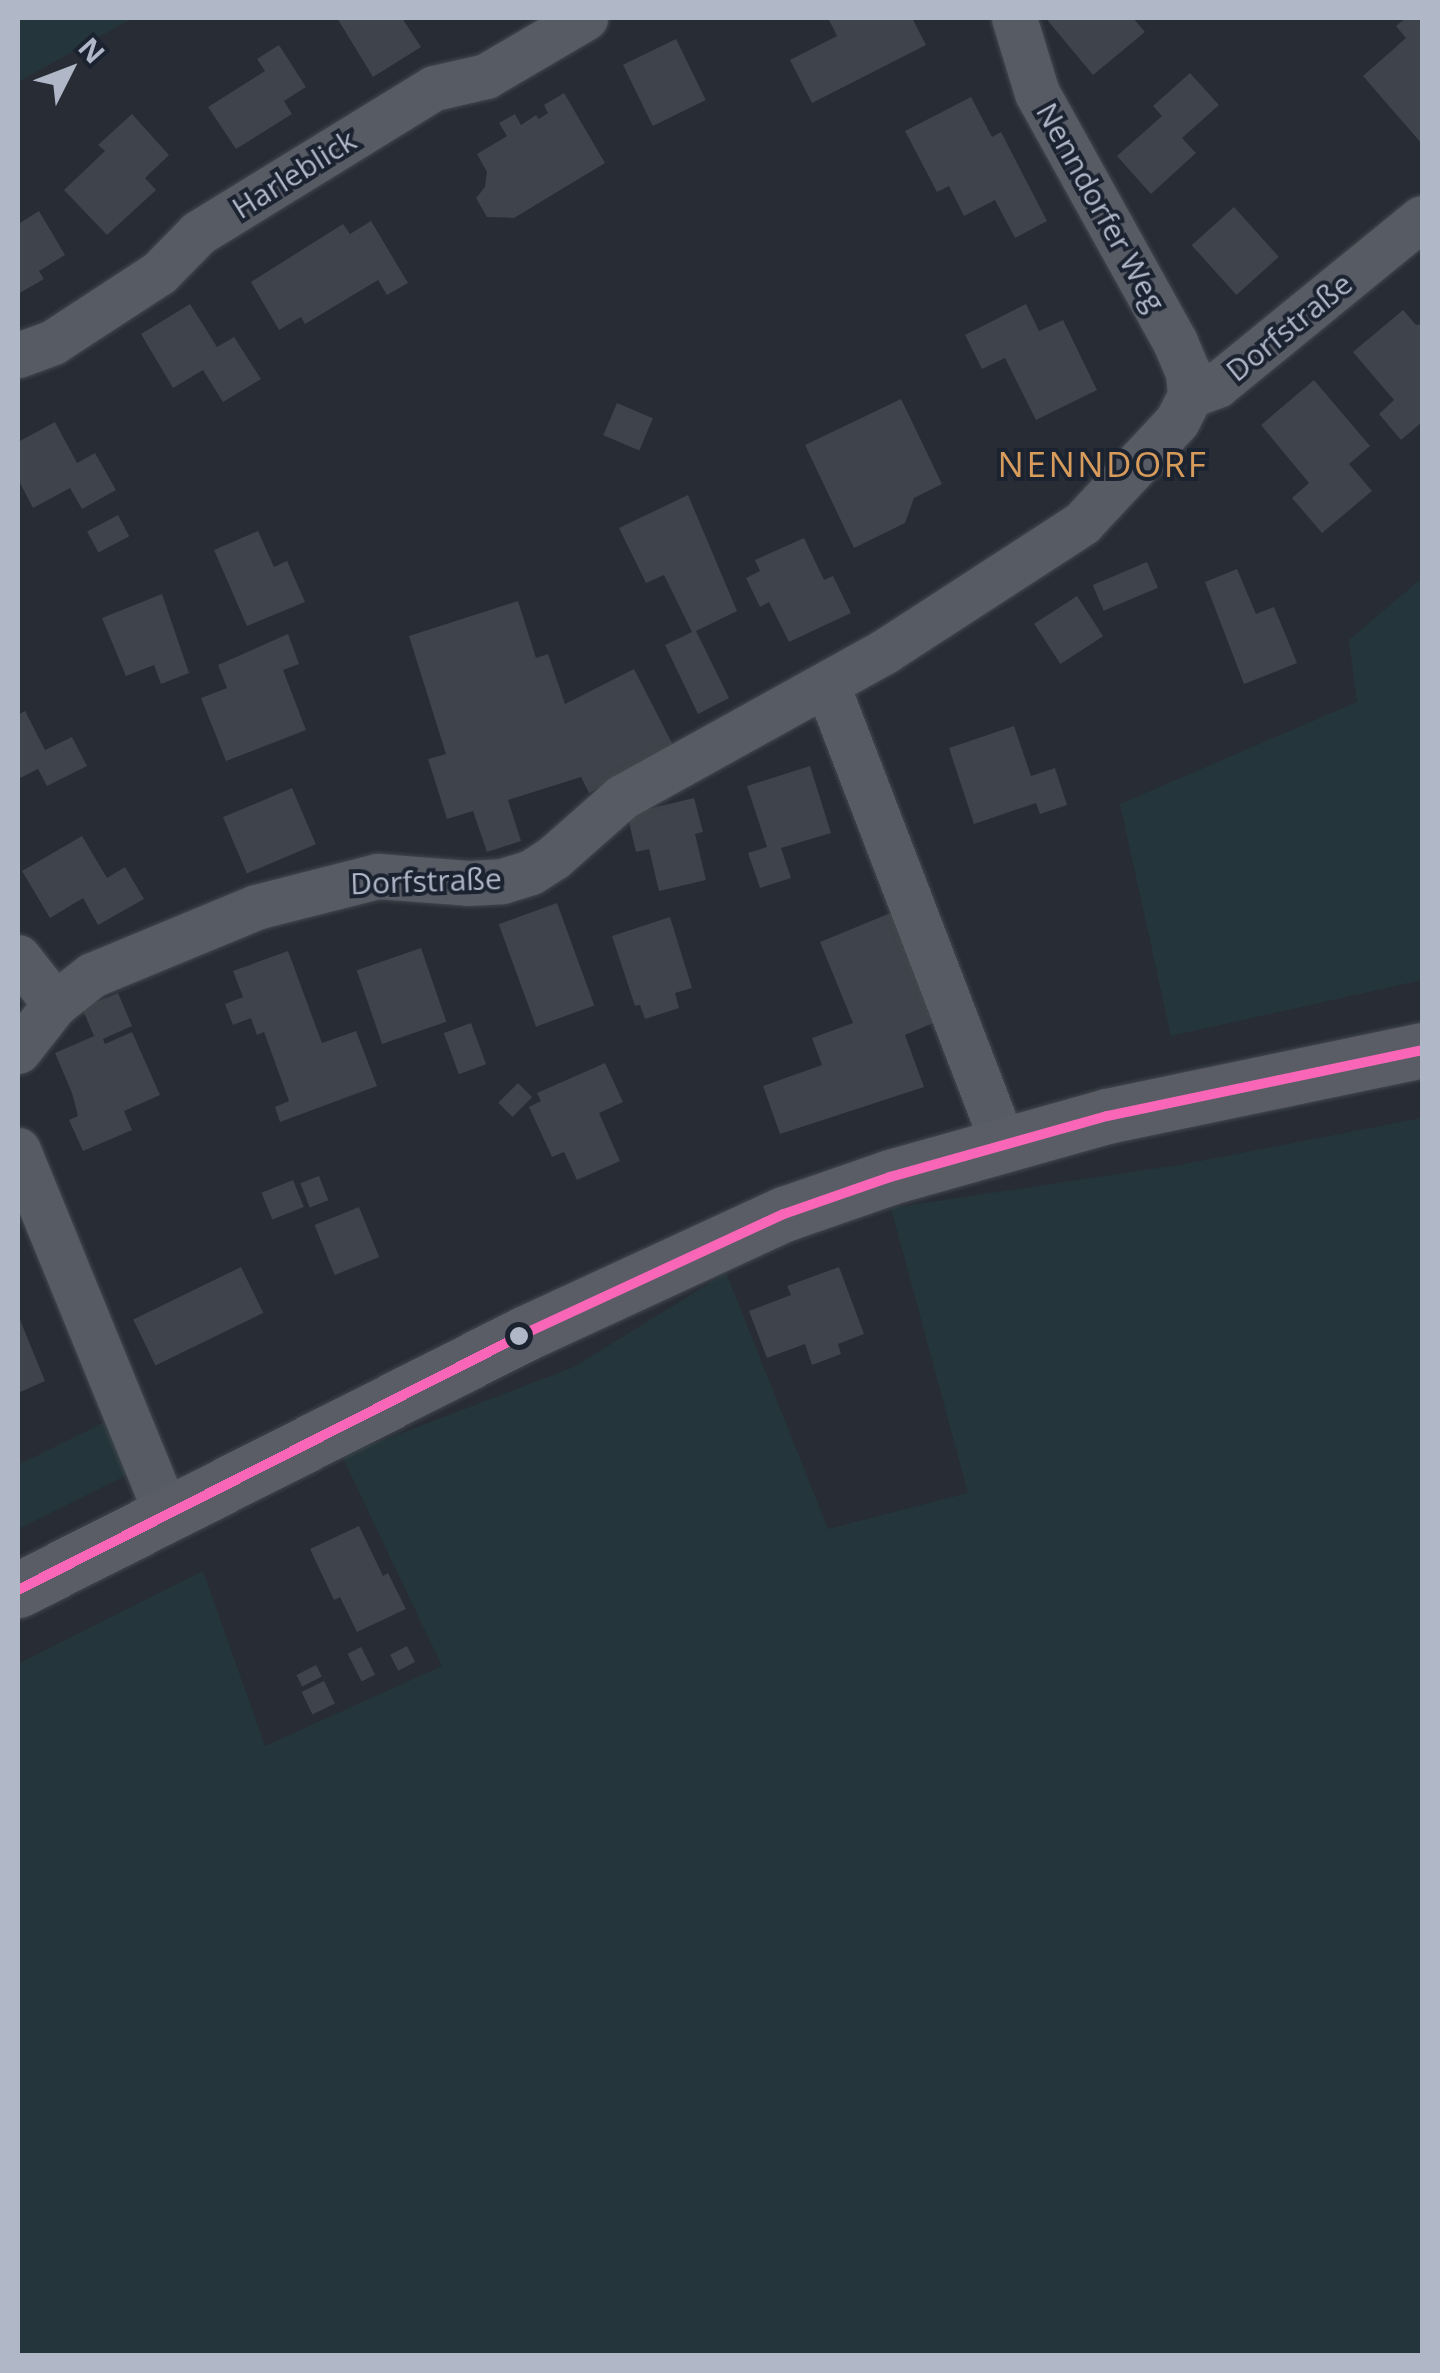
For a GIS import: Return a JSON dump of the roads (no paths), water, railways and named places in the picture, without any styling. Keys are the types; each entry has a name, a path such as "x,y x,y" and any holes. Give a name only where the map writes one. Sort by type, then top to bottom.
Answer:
{"main road":[{"path":"18,1590 704,1248 890,1177 1004,1144 1107,1116 1422,1050"}],"street":[{"name":"Harleblick","path":"18,355 54,342 159,273 198,233 434,88 486,76 585,18"},
{"name":"Nenndorfer Weg","path":"1014,18 1037,92 1175,342 1188,372 1190,395"},
{"name":"Dorfstraße","path":"18,1051 54,1004 92,975 130,956 319,888 378,876 468,884 502,881 531,872 554,858 622,797 826,685 1082,523 1177,421 1190,395 1217,385 1422,218"},
{"path":"826,685 1004,1144"},
{"path":"18,957 54,1004"},
{"path":"18,1150 167,1515"}],"district":[{"name":"NENNDORF","path":"1103,464"}]}
